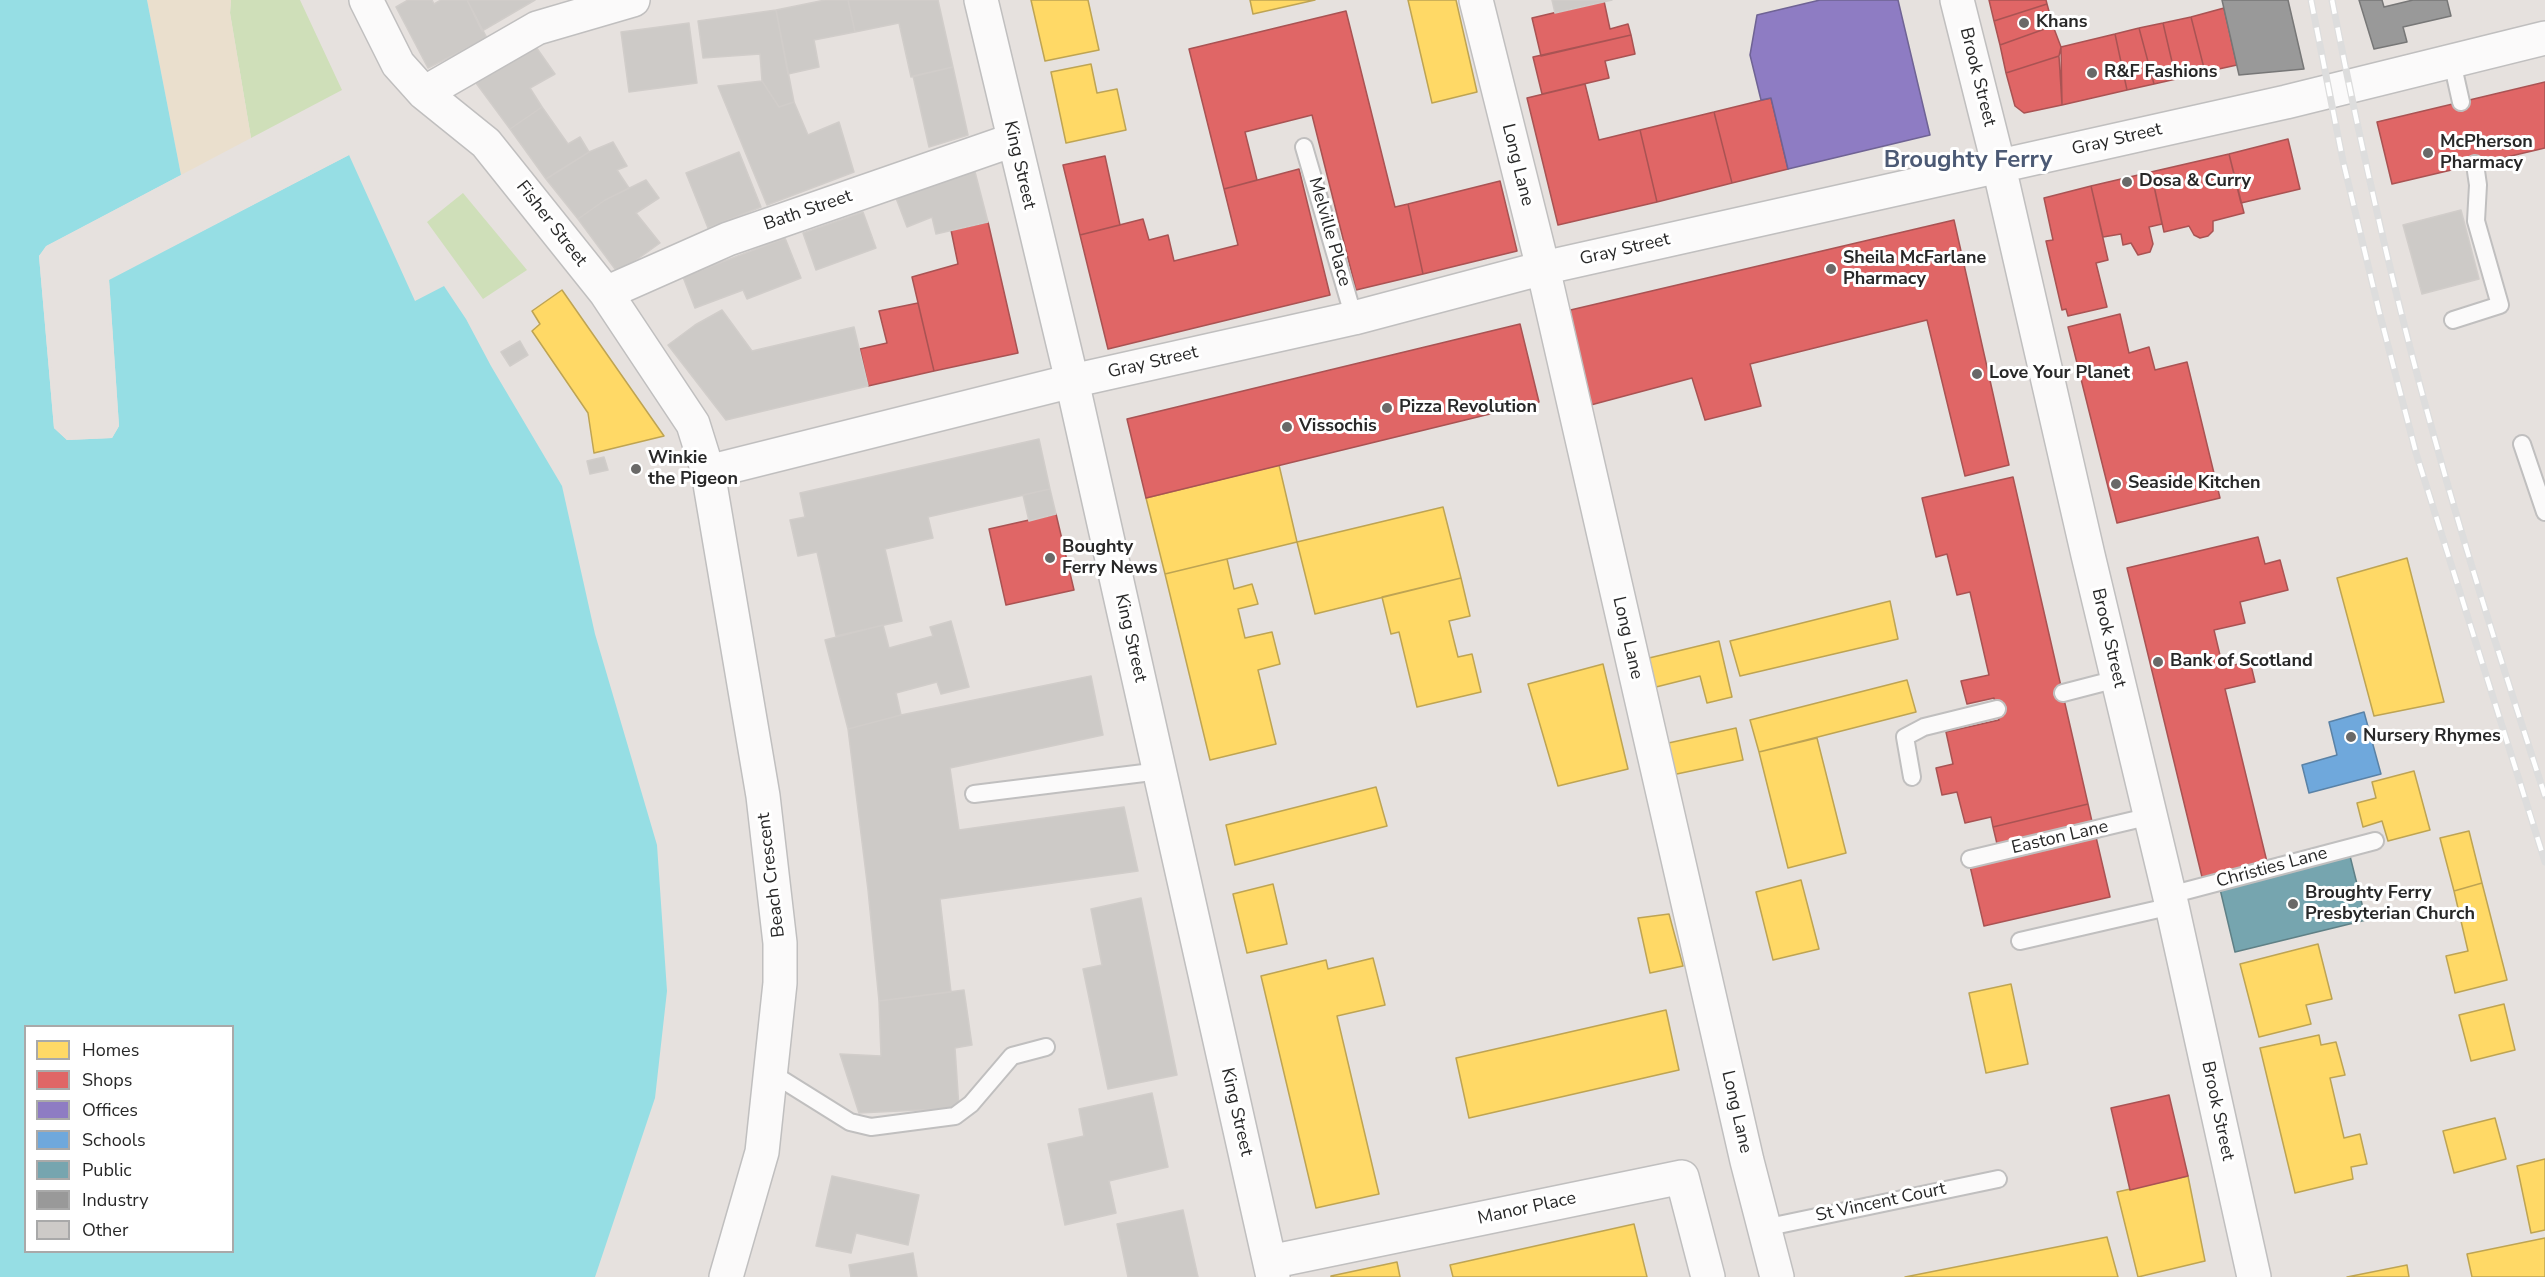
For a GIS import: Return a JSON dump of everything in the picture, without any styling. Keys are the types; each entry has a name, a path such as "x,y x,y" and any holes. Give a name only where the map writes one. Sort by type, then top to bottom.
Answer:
{"street":[{"name":"Fisher Street","path":"366,0 398,64 424,93 486,143 606,294 693,424 708,471"},
{"name":"King Street","path":"981,0 1072,381 1272,1269"},
{"name":"Long Lane","path":"1476,0 1543,268 1777,1277"},
{"name":"Brook Street","path":"1957,0 1999,167 2117,679 2171,900 2254,1277"},
{"path":"424,93 566,9 625,1"},
{"name":"Gray Street","path":"708,471 1072,381 1354,318 1543,268 2307,98 2545,38"},
{"name":"Bath Street","path":"606,294 728,239 1013,140"},
{"name":"Beach Crescent","path":"708,471 763,796 780,943 780,983 762,1152 726,1277"},
{"name":"Manor Place","path":"1272,1269 1682,1177 1708,1277"}],"lane":[{"path":"2452,62 2461,102"},
{"name":"Melville Place","path":"1304,147 1354,318"},
{"path":"2453,320 2500,305 2476,221 2478,185 2475,164"},
{"path":"2522,444 2545,512"},
{"path":"2063,693 2117,679"},
{"path":"1912,777 1905,737 1924,727 1997,709"},
{"path":"974,794 1160,771"},
{"name":"Easton Lane","path":"1970,859 2151,816"},
{"name":"Christies Lane","path":"2020,941 2375,841"},
{"path":"770,1072 850,1122 871,1127 955,1116 971,1104 1012,1056 1046,1047"},
{"name":"St Vincent Court","path":"1764,1228 1998,1179"}],"green space":[{"path":"231,0 300,0 342,90 251,138 230,13"},
{"path":"463,193 527,270 483,299 427,222"}],"sand":[{"path":"147,0 231,0 230,13 251,138 181,175"}],"water":[{"path":"0,0 147,0 181,175 47,246 39,256 54,428 67,440 112,438 119,426 109,280 349,155 415,301 444,286 466,319 562,486 595,634 657,845 667,991 655,1098 595,1277 0,1277"}],"pier":[{"path":"347,152 349,155 109,279 119,426 112,438 67,440 54,428 39,256 46,246 183,174 182,178 49,248 42,257 57,426 68,437 110,435 116,425 106,278"}],"building: Homes":[{"path":"1031,0 1088,0 1099,50 1045,61"},
{"path":"1250,0 1315,0 1253,14"},
{"path":"1408,0 1456,0 1477,92 1432,103"},
{"path":"1091,64 1097,93 1117,89 1126,130 1066,143 1051,72"},
{"path":"562,290 664,436 594,453 588,413 532,331 540,324 532,311"},
{"path":"1279,465 1297,542 1165,574 1146,498"},
{"path":"1443,507 1461,578 1315,614 1297,542"},
{"path":"2407,558 2444,702 2374,716 2337,578"},
{"path":"1227,559 1234,589 1252,584 1258,604 1238,609 1245,638 1272,632 1280,664 1258,670 1276,744 1210,760 1165,574"},
{"path":"1461,578 1470,616 1449,621 1458,657 1472,654 1481,692 1417,707 1399,632 1391,634 1382,597"},
{"path":"1890,601 1898,639 1740,676 1730,641"},
{"path":"1719,641 1732,697 1707,703 1700,676 1652,688 1645,659"},
{"path":"1603,664 1628,769 1558,786 1528,684"},
{"path":"1907,680 1916,712 1759,752 1750,720"},
{"path":"1736,728 1743,760 1672,775 1664,744"},
{"path":"1817,738 1846,853 1788,868 1759,752"},
{"path":"2414,771 2430,830 2388,841 2382,821 2363,827 2357,803 2376,798 2372,782"},
{"path":"1376,787 1387,826 1235,865 1226,825"},
{"path":"2469,831 2482,883 2454,891 2440,838"},
{"path":"1801,880 1819,949 1773,960 1756,892"},
{"path":"2482,883 2507,980 2455,993 2446,956 2468,951 2454,891"},
{"path":"1273,884 1287,944 1247,953 1233,894"},
{"path":"1669,914 1683,966 1650,973 1638,918"},
{"path":"2318,944 2332,999 2306,1005 2311,1024 2259,1037 2240,964"},
{"path":"1373,958 1385,1005 1337,1016 1379,1194 1316,1208 1261,976 1326,960 1328,969"},
{"path":"2011,984 2028,1064 1986,1073 1969,993"},
{"path":"2504,1004 2515,1050 2471,1061 2459,1015"},
{"path":"1666,1010 1679,1070 1469,1118 1456,1058"},
{"path":"2319,1035 2321,1045 2336,1042 2345,1075 2330,1078 2344,1138 2360,1134 2367,1164 2351,1167 2353,1179 2295,1193 2260,1048"},
{"path":"2495,1118 2506,1159 2454,1173 2443,1131"},
{"path":"2545,1159 2545,1230 2531,1233 2517,1166"},
{"path":"2188,1176 2205,1261 2138,1277 2117,1192"},
{"path":"1634,1224 1647,1277 1453,1277 1450,1265"},
{"path":"2107,1237 2118,1277 1905,1277"},
{"path":"2545,1238 2545,1277 2472,1277 2467,1254"},
{"path":"1397,1262 1400,1277 1331,1277 1331,1276"},
{"path":"2407,1265 2409,1277 2347,1277"}],"building: Shops":[{"path":"1989,0 2046,0 2047,4 1994,21"},
{"path":"1604,1 1610,29 1628,24 1631,35 1541,56 1532,18"},
{"name":"Khans","path":"2047,4 2053,26 2000,45 1994,21"},
{"path":"2224,8 2237,65 2205,72 2191,17"},
{"path":"1346,11 1395,207 1408,204 1423,274 1356,290 1312,115 1245,132 1257,180 1224,189 1189,49"},
{"path":"2191,17 2205,72 2176,79 2163,23"},
{"path":"2163,23 2176,79 2154,84 2139,28"},
{"path":"2053,26 2061,47 2059,56 2006,73 2000,45"},
{"path":"2139,28 2154,84 2127,90 2115,34"},
{"name":"R&F Fashions","path":"2115,34 2127,90 2062,105 2061,47"},
{"path":"1631,35 1635,54 1605,61 1609,78 1542,94 1533,57"},
{"path":"2059,56 2062,105 2024,113 2015,106 2006,73"},
{"path":"2545,82 2545,148 2392,184 2377,122"},
{"path":"1585,84 1599,140 1640,130 1657,202 1558,225 1527,98"},
{"path":"1771,98 1788,169 1732,183 1714,112"},
{"path":"1714,112 1732,183 1657,202 1640,130"},
{"path":"2288,139 2300,189 2241,203 2229,154"},
{"path":"2229,154 2244,213 2213,221 2213,231 2208,236 2200,238 2194,235 2189,226 2164,232 2151,172"},
{"path":"1105,156 1120,225 1080,235 1063,165"},
{"path":"1299,169 1330,295 1108,349 1080,235 1143,219 1149,240 1168,235 1174,261 1238,245 1224,189"},
{"path":"2151,172 2162,224 2149,227 2153,244 2150,252 2138,255 2131,243 2123,245 2121,234 2103,237 2091,186"},
{"path":"1500,181 1517,251 1423,274 1408,204"},
{"path":"2091,186 2108,260 2096,263 2107,307 2068,316 2066,309 2062,310 2046,241 2053,240 2044,198"},
{"path":"1954,220 2009,465 1965,476 1927,320 1750,364 1761,406 1705,420 1692,378 1587,406 1562,312"},
{"path":"988,222 1018,353 934,371 912,277 958,264 951,230"},
{"path":"918,303 934,371 868,386 860,349 887,343 879,311"},
{"path":"2120,314 2129,353 2149,347 2155,370 2187,362 2220,498 2117,523 2068,327"},
{"path":"1520,324 1539,402 1146,498 1127,419"},
{"path":"2013,477 2088,804 1993,827 1991,817 1965,823 1957,792 1942,795 1936,768 1953,764 1946,732 1999,720 1994,698 1967,704 1961,681 1989,675 1970,592 1957,595 1947,554 1936,557 1922,498"},
{"path":"1056,514 1074,590 1006,605 989,529"},
{"path":"2258,537 2265,564 2280,560 2288,590 2240,602 2245,623 2214,630 2223,668 2250,661 2255,682 2225,689 2267,862 2202,877 2127,568"},
{"path":"2088,804 2093,826 1998,848 1993,827"},
{"path":"2096,837 2110,897 1984,926 1970,866"},
{"path":"2169,1095 2188,1176 2130,1190 2111,1108"}],"building: Offices":[{"path":"1820,0 1898,0 1930,135 1788,169 1771,98 1761,100 1750,55 1757,15"}],"building: Schools":[{"path":"2364,712 2381,774 2309,793 2302,765 2337,755 2329,722"}],"building: Public":[{"name":"Broughty Ferry Presbyterian Church","path":"2350,856 2366,920 2235,952 2220,889"}],"building: Industry":[{"path":"2222,0 2288,0 2304,69 2239,75"},
{"path":"2359,0 2382,0 2384,7 2413,0 2447,0 2451,16 2403,27 2407,42 2374,49"}],"building: Other":[{"path":"408,0 432,0 434,4 441,0 467,0 487,38 428,68 396,7"},
{"path":"467,0 535,0 482,31"},
{"path":"825,0 848,0 855,32 814,40 819,67 788,74 776,10"},
{"path":"848,0 938,0 953,67 911,77 899,23 855,32"},
{"path":"1552,0 1612,0 1555,13"},
{"path":"776,10 794,102 779,107 762,81 760,54 703,58 698,21"},
{"path":"689,23 697,83 629,92 621,32"},
{"path":"536,47 555,74 530,88 542,107 510,129 476,83"},
{"path":"953,67 968,135 929,147 913,76"},
{"path":"762,81 779,107 794,102 808,135 839,122 854,172 767,205 718,86"},
{"path":"542,107 568,144 580,137 589,152 546,179 510,129"},
{"path":"613,142 627,166 617,170 629,188 605,200 578,219 546,179 589,152"},
{"path":"739,152 761,207 708,228 686,173"},
{"path":"974,168 988,222 936,234 932,217 907,227 896,198"},
{"path":"646,180 659,198 636,213 660,243 618,273 578,219 605,200"},
{"path":"2461,210 2479,279 2422,294 2403,225"},
{"path":"863,212 876,248 816,270 803,233"},
{"path":"785,238 801,278 747,299 743,290 695,308 683,277"},
{"path":"722,310 752,351 854,327 868,386 726,420 668,345 695,325"},
{"path":"520,341 528,355 510,366 501,352"},
{"path":"1039,439 1050,489 928,517 933,538 885,549 902,621 836,636 817,552 798,556 790,520 805,517 800,493"},
{"path":"604,457 608,470 590,474 587,461"},
{"path":"1050,489 1056,514 1029,521 1023,495"},
{"path":"951,621 969,687 941,694 937,682 896,693 901,715 848,729 825,640 883,625 889,648 933,636 930,627"},
{"path":"1091,676 1103,735 950,768 959,830 1124,807 1138,871 940,899 951,992 879,1001 848,729 901,715"},
{"path":"1141,898 1177,1075 1108,1089 1083,969 1102,965 1091,909"},
{"path":"964,990 972,1045 955,1048 959,1108 859,1113 840,1054 881,1056 879,1001"},
{"path":"1152,1093 1168,1167 1109,1181 1116,1213 1065,1225 1048,1144 1084,1136 1079,1109"},
{"path":"832,1176 919,1195 908,1245 856,1233 851,1253 816,1246"},
{"path":"1183,1210 1198,1277 1128,1277 1117,1224"},
{"path":"913,1253 917,1277 851,1277 849,1265"}],"railway":[{"path":"2311,0 2343,161 2416,453 2545,862"},
{"path":"2332,0 2381,228 2423,398 2477,583 2545,796"}],"place":[{"name":"Khans","path":"2024,23"},
{"name":"R&F Fashions","path":"2092,73"},
{"name":"McPherson Pharmacy","path":"2428,153"},
{"name":"Dosa & Curry","path":"2127,182"},
{"name":"Sheila McFarlane Pharmacy","path":"1831,269"},
{"name":"Love Your Planet","path":"1977,374"},
{"name":"Pizza Revolution","path":"1387,408"},
{"name":"Vissochis","path":"1287,427"},
{"name":"Winkie the Pigeon","path":"636,469"},
{"name":"Seaside Kitchen","path":"2116,484"},
{"name":"Boughty Ferry News","path":"1050,558"},
{"name":"Bank of Scotland","path":"2158,662"},
{"name":"Nursery Rhymes","path":"2351,737"},
{"name":"Broughty Ferry Presbyterian Church","path":"2293,904"}],"district":[{"name":"Broughty Ferry","path":"1968,161"}]}
